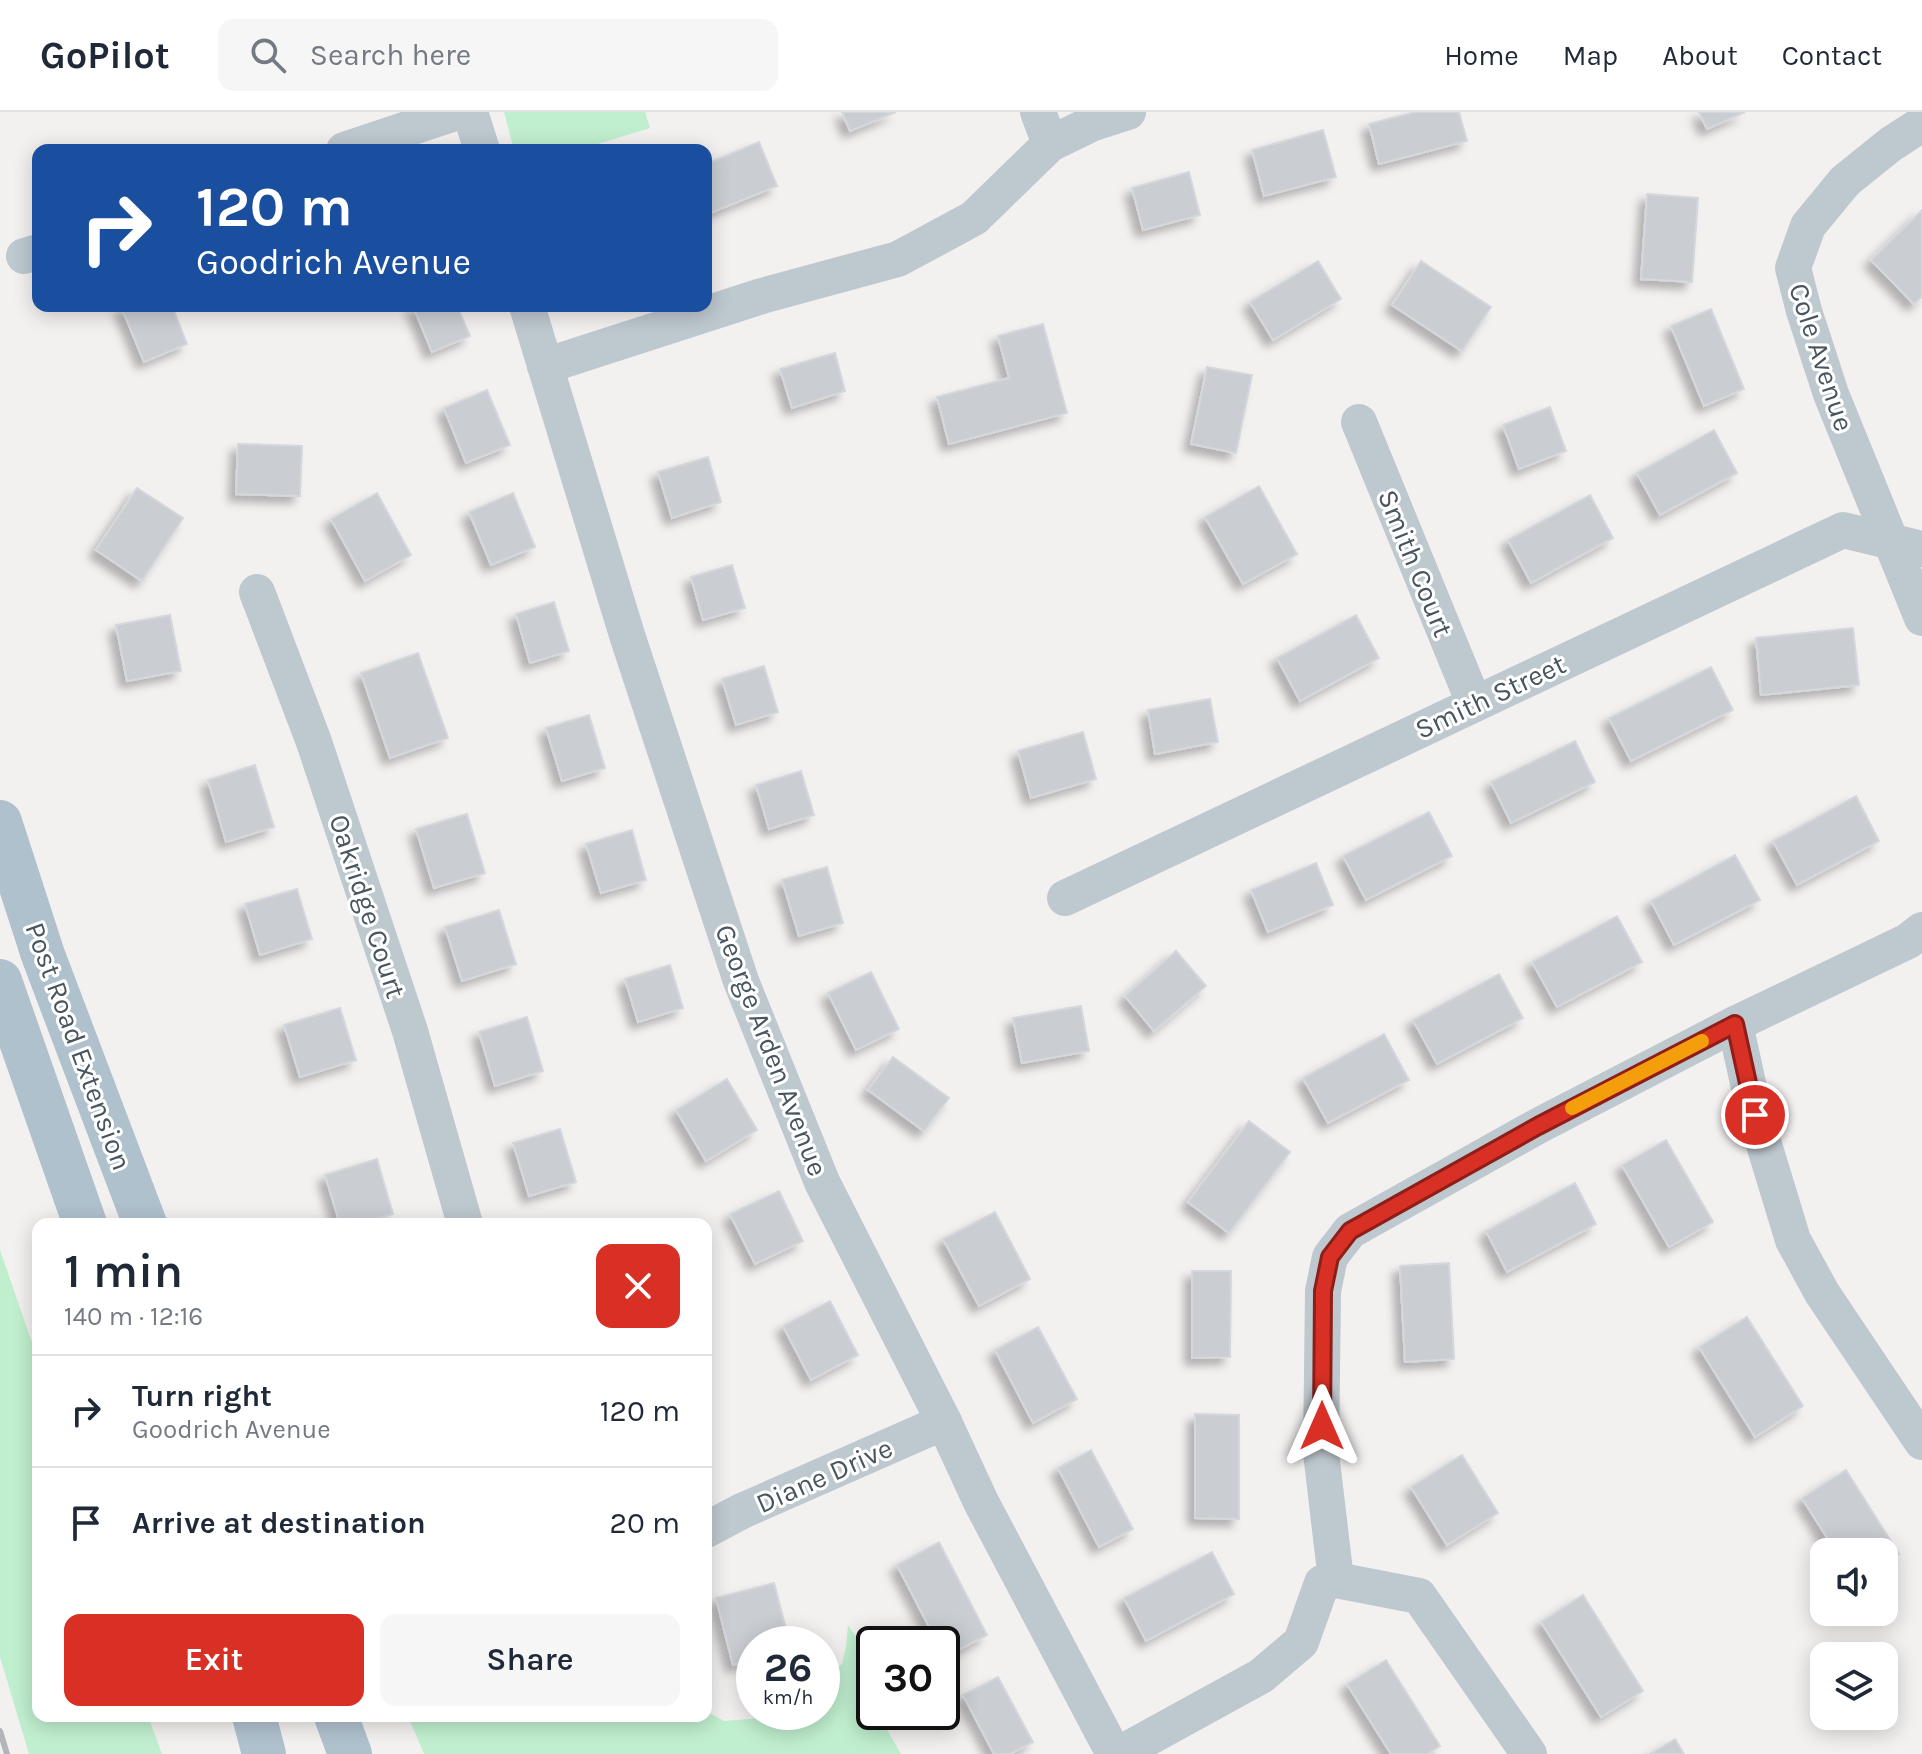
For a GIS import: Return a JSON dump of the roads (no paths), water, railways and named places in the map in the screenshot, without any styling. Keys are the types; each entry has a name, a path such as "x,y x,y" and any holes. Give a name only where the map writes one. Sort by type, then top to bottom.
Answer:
{"main road":[{"name":"Post Road Extension","path":"0,822 43,955 143,1218"},
{"name":"Post Road Extension","path":"0,981 83,1218"},
{"path":"256,1722 264,1754"},
{"path":"338,1722 350,1754"}],"street":[{"path":"362,144 458,112"},
{"path":"470,112 480,144"},
{"path":"545,366 762,296 898,259 974,218 1044,128 1091,124 1128,112"},
{"name":"Cole Avenue","path":"1922,124 1845,181 1808,226 1793,268 1831,394 1906,545 1922,618"},
{"name":"George Arden Avenue","path":"529,312 627,635 741,981 822,1182 944,1422 981,1502 1117,1754"},
{"name":"Smith Court","path":"1359,422 1474,703"},
{"name":"Smith Street","path":"1065,898 1843,530 1906,545"},
{"name":"Oakridge Court","path":"257,592 314,742 410,1031 463,1218"},
{"path":"1336,1580 1321,1453 1323,1291 1330,1257 1350,1231 1538,1126 1735,1024 1908,941 1922,930"},
{"path":"1735,1024 1755,1115 1793,1240 1822,1293 1922,1442"},
{"name":"Diane Drive","path":"712,1527 944,1422"},
{"path":"1117,1754 1261,1676 1301,1642 1322,1583 1336,1580 1419,1596 1529,1754"}],"railway":[{"path":"0,1731 7,1754"}]}
